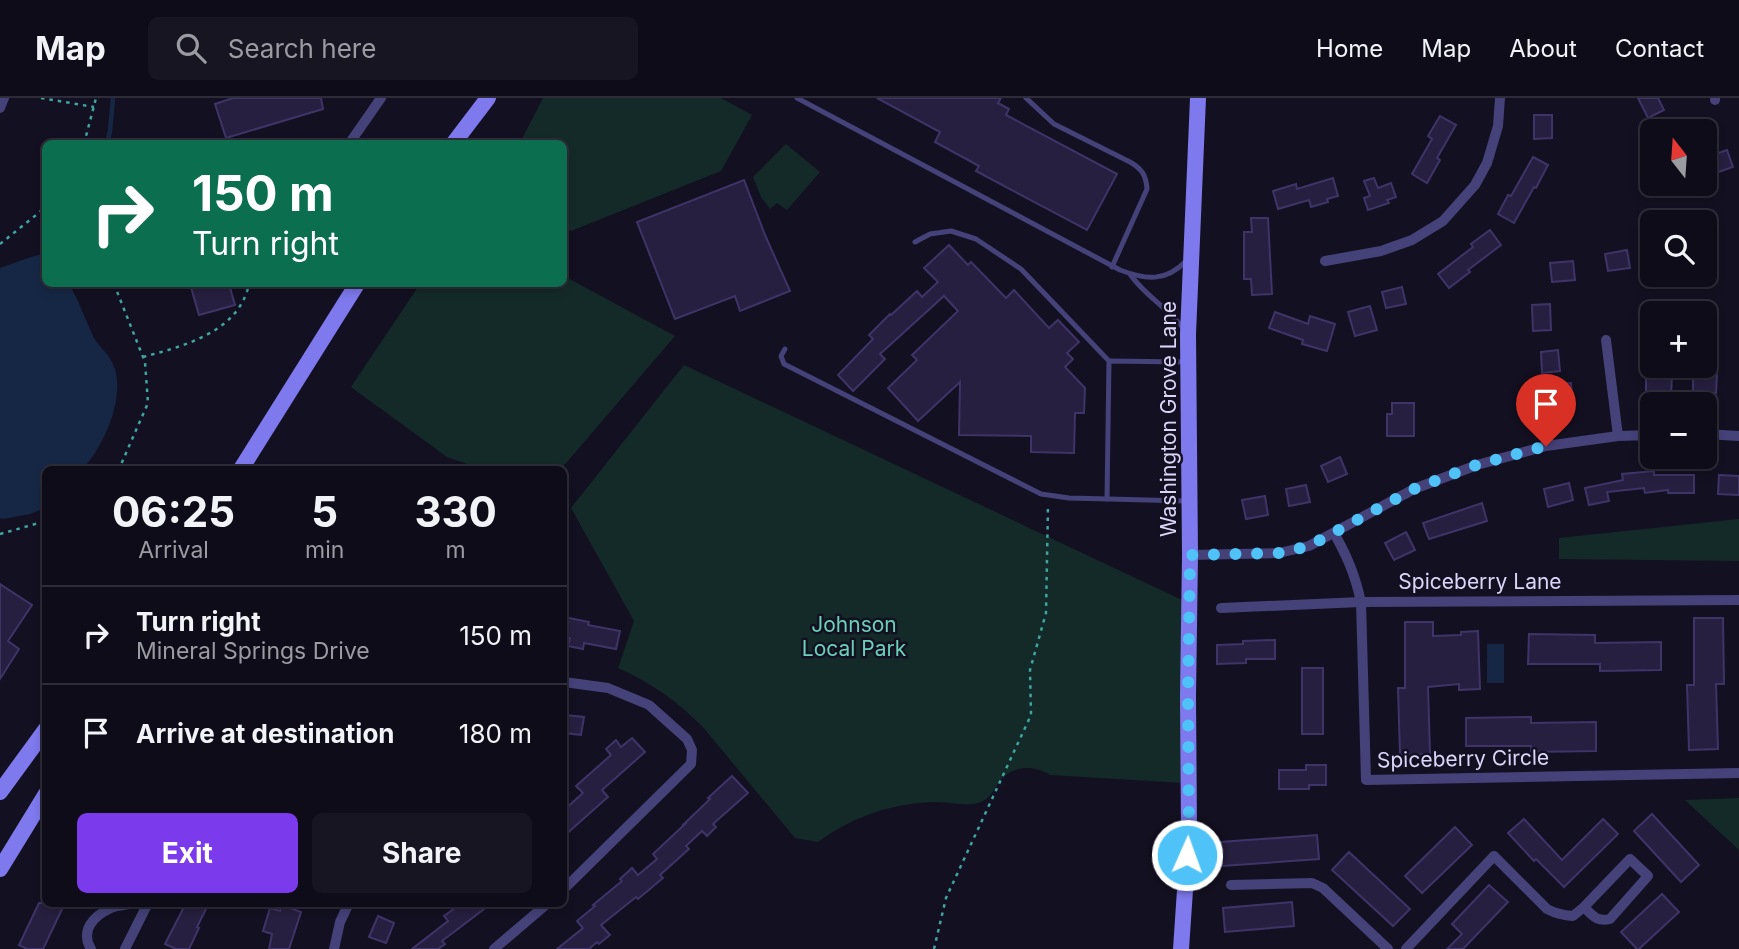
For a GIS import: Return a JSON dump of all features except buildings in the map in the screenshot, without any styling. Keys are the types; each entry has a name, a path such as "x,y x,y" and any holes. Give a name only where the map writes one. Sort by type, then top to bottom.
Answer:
{"street":[{"path":"0,108 4,98"},
{"path":"352,140 381,98"},
{"path":"456,140 488,98"},
{"name":"Washington Grove Lane","path":"1181,949 1189,831 1188,334 1198,98"},
{"path":"1325,261 1381,251 1402,244 1443,221 1475,185 1487,163 1498,126 1500,98"},
{"path":"243,466 355,287"},
{"path":"1606,340 1618,436"},
{"path":"1190,555 1279,553 1309,546 1414,489 1476,465 1546,446 1640,435"},
{"path":"1717,435 1739,436"},
{"path":"1334,534 1355,575 1361,603"},
{"name":"Spiceberry Lane","path":"1221,608 1361,603 1739,600"},
{"name":"Spiceberry Circle","path":"1361,603 1366,780 1739,773"},
{"path":"567,682 608,688 649,705 687,739 692,750 691,764 567,886"},
{"path":"0,792 42,734"},
{"path":"0,869 42,801"},
{"path":"1406,949 1494,856 1547,909 1573,916 1630,859 1648,876 1611,919 1595,919 1584,907"},
{"path":"1231,886 1312,883 1323,888 1388,949"},
{"path":"91,949 86,941 87,928 96,917 116,907"},
{"path":"125,949 146,907"},
{"path":"334,949 340,922 347,907"},
{"path":"494,949 543,907"}],"lane":[{"path":"797,98 1112,267 1153,278 1166,276 1191,256"},
{"path":"1026,98 1054,124 1130,162 1140,168 1146,178 1147,189 1112,267"},
{"path":"915,242 930,234 951,231 976,239 1021,270 1109,360 1188,362"},
{"path":"1130,274 1188,334"},
{"path":"785,349 781,356 784,364 1041,494 1069,498 1189,501"},
{"path":"1107,499 1109,360"}],"path":[{"path":"41,98 94,107"},
{"path":"84,140 96,98"},
{"path":"0,244 42,210"},
{"path":"115,287 145,362 148,403 120,466"},
{"path":"143,357 209,335 237,312 248,287"},
{"path":"934,949 946,898 1031,715 1030,670 1046,613 1048,495"},
{"path":"0,534 42,522"}],"green space":[{"path":"543,98 721,98 752,115 721,171 571,231 567,229 567,140 522,140"},
{"path":"786,144 820,172 787,210 777,203 770,209 761,197 753,177"},
{"path":"567,278 675,336 564,466 473,466 447,457 351,387 418,287 567,287"},
{"name":"Johnson Local Park","path":"684,365 1182,600 1184,783 1050,775 1037,769 1024,768 1005,776 982,802 903,805 873,813 845,825 818,842 795,838 702,726 663,693 618,668 634,621 571,508"},
{"path":"1739,519 1739,561 1559,559 1559,538"},
{"path":"1739,798 1739,850 1685,800"}],"water":[{"path":"42,254 42,287 70,287 94,338 113,364 117,391 111,420 99,447 85,466 42,466 42,509 3,519 0,518 0,268"},
{"path":"1487,644 1504,644 1504,683 1487,683"}],"waterway":[{"path":"108,140 113,98"}],"route":[{"path":"1187,855 1190,555 1279,553 1309,546 1414,489 1476,465 1546,446"}]}
